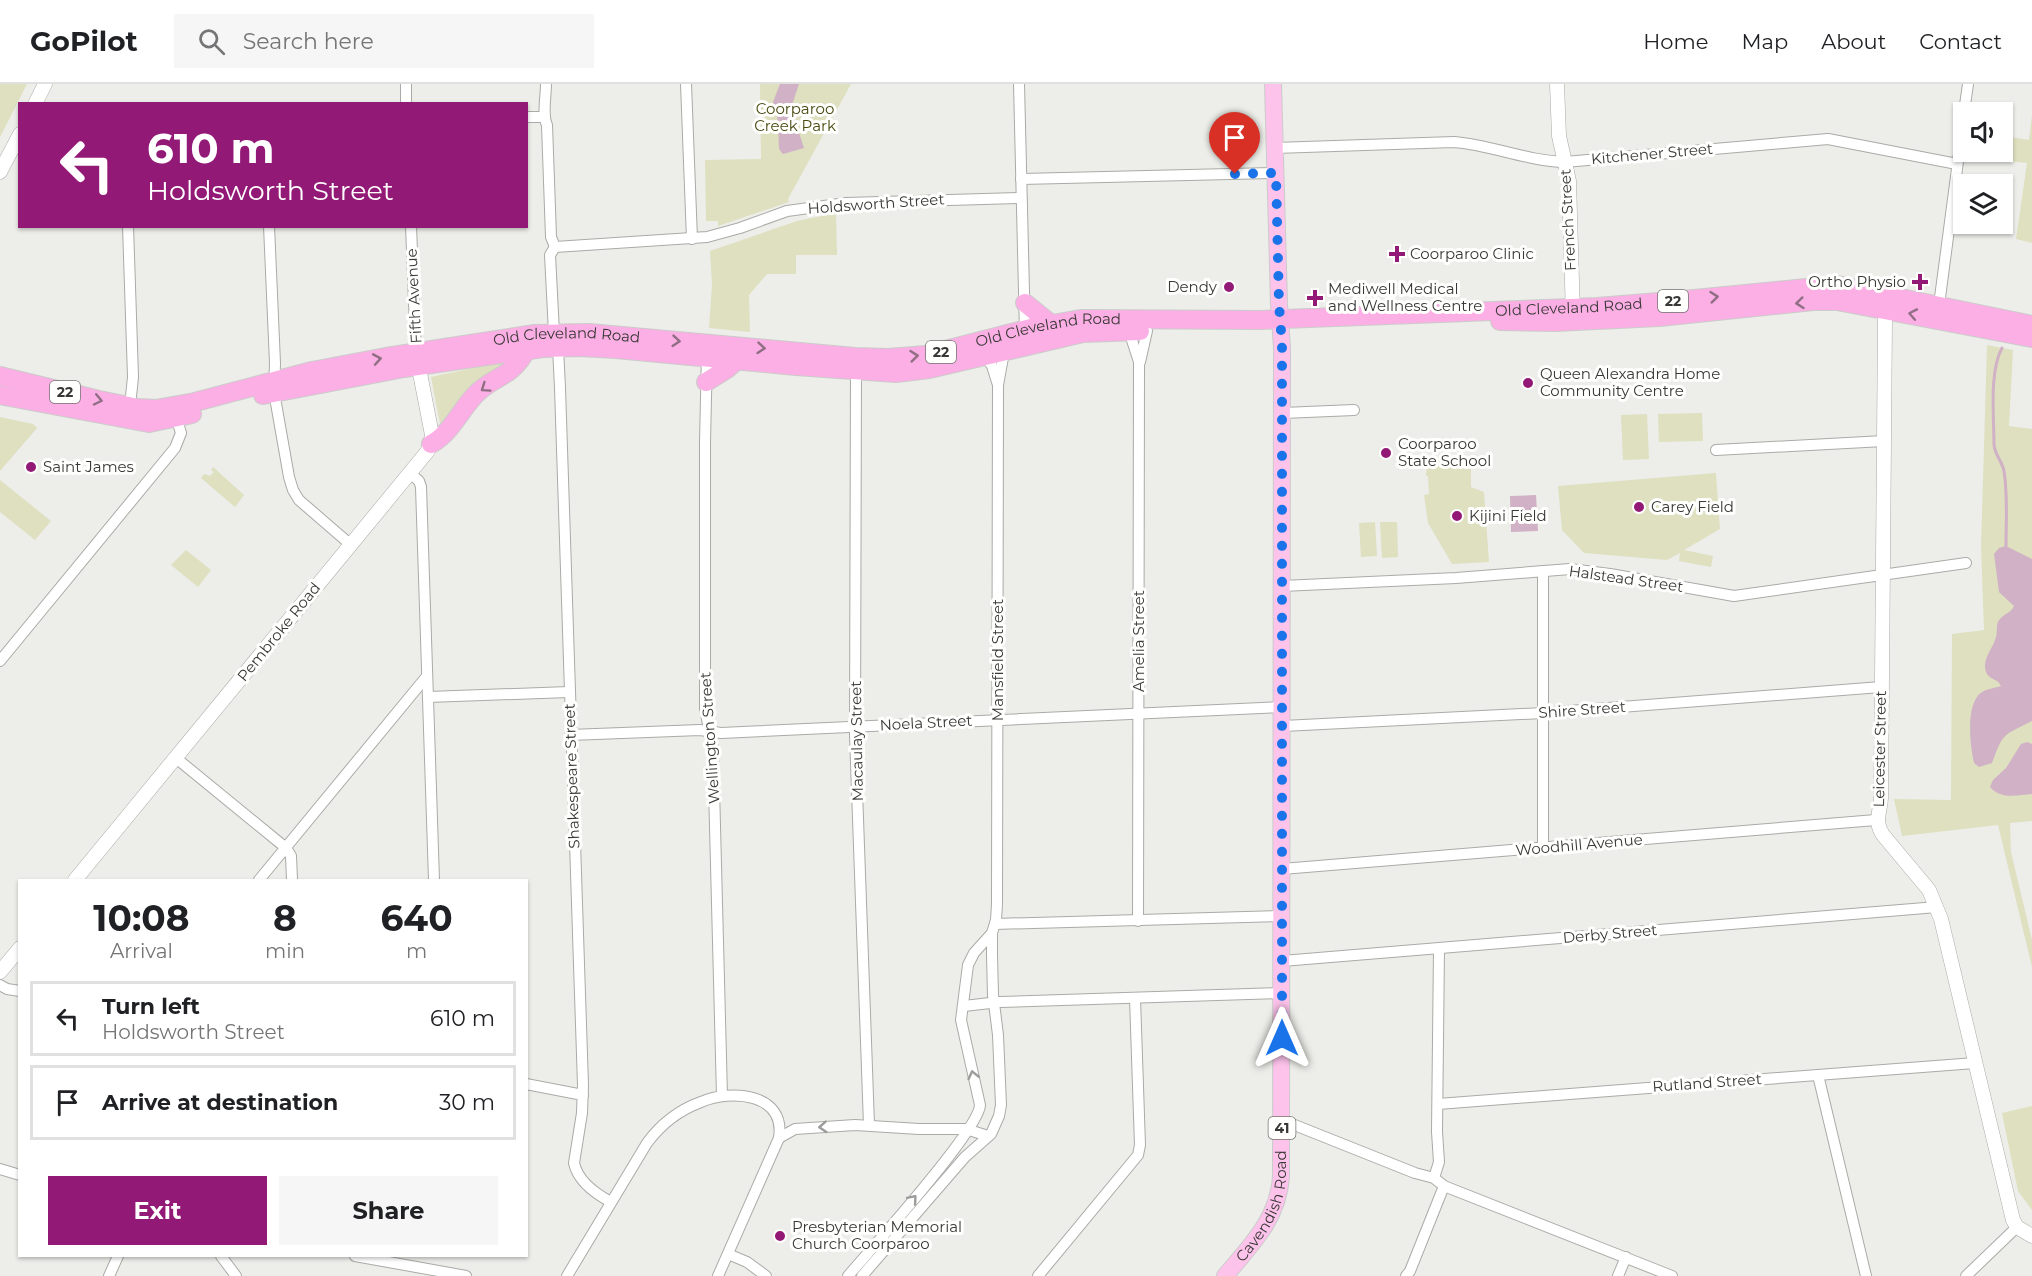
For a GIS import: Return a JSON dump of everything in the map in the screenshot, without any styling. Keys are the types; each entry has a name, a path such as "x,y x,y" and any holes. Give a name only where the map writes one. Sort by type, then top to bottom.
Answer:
{"highway":[{"name":"Old Cleveland Road","path":"707,351 736,361 855,364 888,358 926,355 1025,338 1083,333 1573,314 1836,285 1889,302 2032,338"},
{"name":"Old Cleveland Road","path":"1889,302 1939,305 2032,325"},
{"path":"1025,303 1051,324"},
{"name":"Old Cleveland Road","path":"417,359 556,340 589,333 707,351 855,364 878,373 913,371 995,354 1051,324 1095,318 1281,325"},
{"name":"Old Cleveland Road","path":"0,395 141,422 157,423 175,413 274,386 312,370 527,349 556,340"},
{"path":"431,444 442,438 480,390 517,366 527,349"},
{"path":"706,382 736,361"},
{"name":"Old Cleveland Road","path":"0,376 130,406 175,413"}],"main road":[{"name":"Cavendish Road","path":"1225,1276 1266,1227 1274,1212 1281,1184 1283,413 1273,84"}],"street":[{"path":"36,102 45,84"},
{"path":"406,84 406,102"},
{"name":"Shakespeare Street","path":"546,84 547,104 543,117 547,125 551,237 555,247 550,255 556,340 583,1095 574,1154 575,1167 579,1175 588,1186 611,1202"},
{"path":"686,84 692,238"},
{"path":"1019,84 1025,338"},
{"name":"French Street","path":"1557,84 1559,136 1569,181 1573,314"},
{"path":"1966,102 1968,84"},
{"path":"528,117 543,117"},
{"path":"0,172 18,138"},
{"name":"Kitchener Street","path":"1275,148 1454,142 1478,145 1537,160 1565,162 1828,139 1957,164"},
{"path":"1939,305 1957,164"},
{"path":"1022,179 1276,173"},
{"name":"Holdsworth Street","path":"555,247 692,238 719,234 787,211 846,203 1021,198"},
{"path":"128,228 133,377 130,406"},
{"path":"269,228 274,386 278,420 293,490 303,504 351,545"},
{"name":"Fifth Avenue","path":"411,228 417,359"},
{"name":"Leicester Street","path":"1889,302 1885,320 1881,798 1876,820 1878,828 1929,890 1937,908 2013,1220 2017,1227"},
{"name":"Amelia Street","path":"1138,331 1138,921"},
{"name":"Amelia Street","path":"1138,331 1139,362"},
{"name":"Wellington Street","path":"707,351 705,709 714,756 722,1096"},
{"name":"Mansfield Street","path":"988,1136 996,1123 1001,1105 994,1003 993,929 998,904 998,385 995,354"},
{"name":"Mansfield Street","path":"995,354 992,366 998,385"},
{"path":"417,359 429,418 431,444"},
{"name":"Macaulay Street","path":"855,364 856,727 869,1125"},
{"path":"1283,413 1354,410"},
{"path":"0,661 175,447 180,436 175,413"},
{"path":"1716,450 1884,441"},
{"name":"Pembroke Road","path":"76,879 410,473 431,444"},
{"path":"410,473 421,484 434,879"},
{"name":"Halstead Street","path":"1282,586 1456,578 1570,569 1734,596 1966,563"},
{"path":"1543,571 1543,848"},
{"path":"260,879 427,676"},
{"name":"Shire Street","path":"1283,726 1543,713 1881,687"},
{"path":"428,697 569,692"},
{"name":"Noela Street","path":"570,735 721,733 1282,707"},
{"path":"176,758 286,848 291,856 292,879"},
{"name":"Woodhill Avenue","path":"1282,869 1876,820"},
{"name":"Derby Street","path":"1282,961 1937,908"},
{"path":"848,1276 978,1115 980,1105 962,1026 968,965 974,953 993,929 1282,916"},
{"path":"1434,1178 1439,1162 1439,948"},
{"path":"0,972 18,950"},
{"path":"0,985 18,991"},
{"path":"964,1006 1282,993"},
{"path":"1038,1276 1138,1155 1140,1145 1135,998"},
{"name":"Rutland Street","path":"1438,1104 1976,1063"},
{"path":"1818,1075 1866,1276"},
{"path":"528,1084 583,1095"},
{"path":"567,1276 647,1143 663,1124 694,1105 722,1096 749,1096 764,1102 777,1116 780,1127 779,1138 718,1276"},
{"path":"1282,1120 1415,1173 1434,1178 1444,1186 1672,1276"},
{"path":"779,1138 800,1128 869,1125 920,1129 969,1129 988,1136 965,1157 862,1276"},
{"path":"0,1169 18,1174"},
{"path":"1406,1276 1444,1186"},
{"path":"1966,1276 2017,1227 2032,1236"},
{"path":"728,1254 747,1262 766,1276"},
{"path":"109,1276 118,1257"},
{"path":"222,1257 236,1276"},
{"path":"361,1257 466,1276"},
{"path":"1617,1276 1626,1257"}],"green space":[{"path":"0,84 27,84 0,137"},
{"name":"Coorparoo Creek Park","path":"760,84 851,84 788,199 789,202 718,226 718,221 706,221 705,160 761,159"},
{"path":"2032,115 2032,243 2016,239 2027,163 2013,161 2013,138 2029,140"},
{"path":"836,213 837,255 796,255 796,274 767,274 749,295 750,332 709,328 712,284 710,251 797,221"},
{"path":"1987,345 2013,350 2009,426 2032,429 2032,821 2010,823 2011,852 2032,940 2032,967 1998,825 1902,836 1894,799 1951,800 1952,634 1984,630 1981,547"},
{"path":"515,359 441,429 431,377"},
{"path":"1702,413 1703,441 1659,442 1658,414"},
{"path":"1647,414 1649,459 1623,460 1621,415"},
{"path":"0,417 33,424 37,428 0,471"},
{"name":"Kijini Field","path":"1427,459 1452,459 1458,465 1471,469 1471,487 1484,492 1489,562 1452,564 1428,523 1424,495 1429,494 1428,476 1426,476"},
{"path":"213,467 244,495 235,507 201,478 204,474 210,476 214,472 211,470"},
{"name":"Carey Field","path":"1716,473 1720,529 1684,550 1713,556 1711,567 1679,561 1680,553 1667,560 1584,553 1562,530 1558,486"},
{"path":"0,480 51,521 35,540 0,512"},
{"path":"1375,522 1377,556 1361,557 1359,523"},
{"path":"1380,522 1397,522 1398,557 1382,558"},
{"path":"186,550 211,570 198,587 171,565"},
{"path":"2032,1106 2032,1210 2018,1191 2002,1113"}],"shaded area":[{"path":"780,84 799,84 791,108 804,148 783,154 779,149 778,121 773,102"},
{"path":"1536,495 1538,531 1511,532 1510,496"},
{"path":"2006,546 2032,559 2032,721 2006,736 1999,745 1992,763 1979,767 1974,763 1970,736 1973,705 1982,692 2001,686 1987,674 1985,664 1996,637 1998,621 2014,606 1999,592 1994,554 1999,548"},
{"path":"2027,742 2032,744 2032,794 2010,796 1994,791 1990,787 1993,780 2006,768 2021,744"}],"waterway":[{"path":"2002,348 1995,369 1993,408 1994,445 2003,467 2005,480 2006,546"}],"place":[{"name":"Coorparoo Clinic","path":"1397,254"},
{"name":"Ortho Physio","path":"1920,282"},
{"name":"Dendy","path":"1229,287"},
{"name":"Mediwell Medical and Wellness Centre","path":"1315,298"},
{"name":"Queen Alexandra Home Community Centre","path":"1528,383"},
{"name":"Coorparoo State School","path":"1386,453"},
{"name":"Saint James","path":"31,467"},
{"name":"Carey Field","path":"1639,507"},
{"name":"Kijini Field","path":"1457,516"},
{"name":"Presbyterian Memorial Church Coorparoo","path":"780,1236"}],"route":[{"path":"1235,174 1276,173 1282,344 1282,1038"}]}
